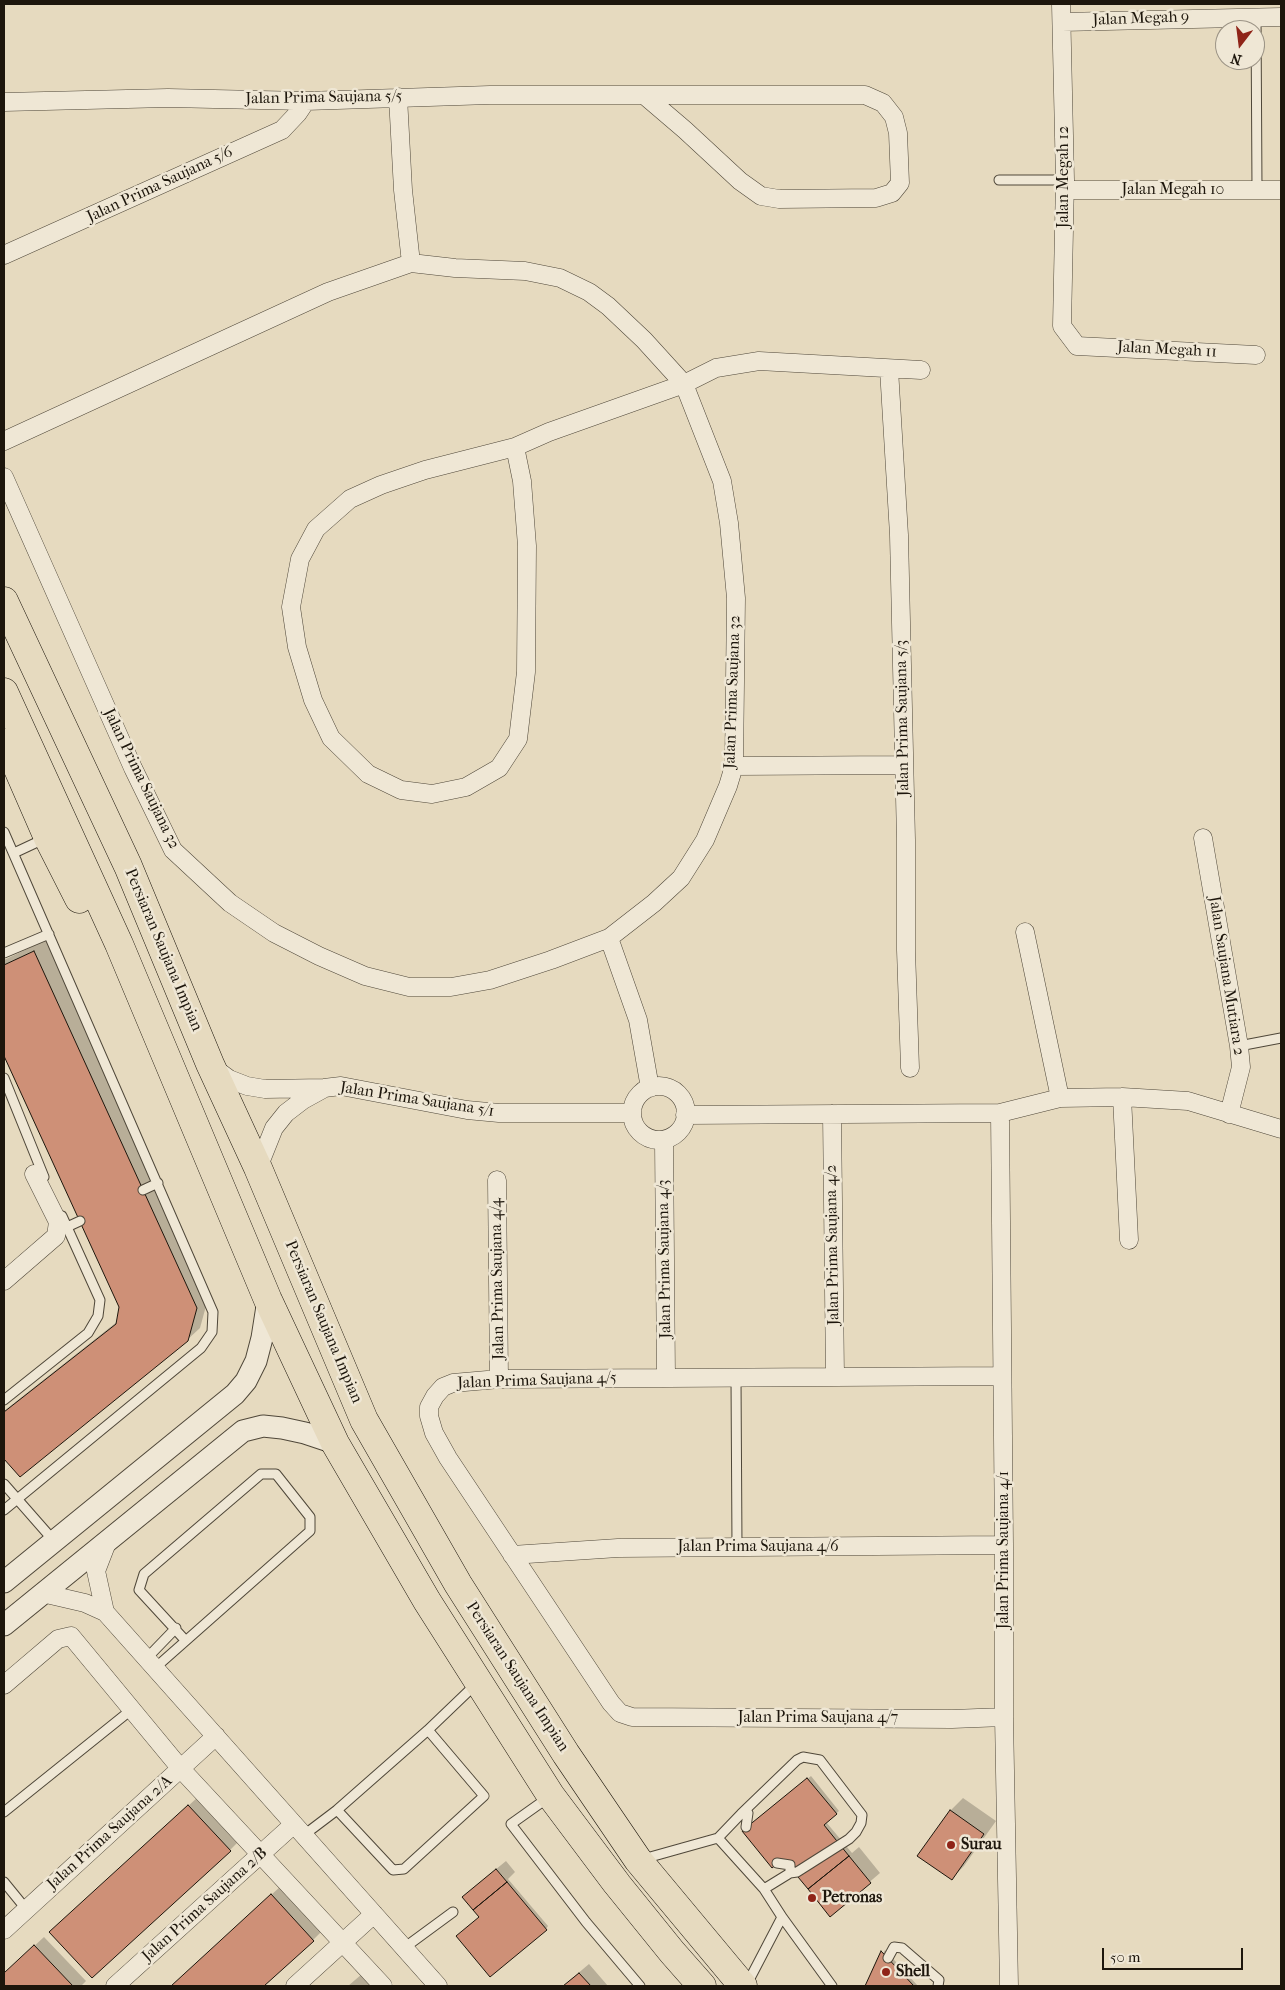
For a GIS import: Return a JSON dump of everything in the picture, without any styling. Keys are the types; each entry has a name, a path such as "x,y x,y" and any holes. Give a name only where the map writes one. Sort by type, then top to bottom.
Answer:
{"highway":[{"name":"Persiaran Saujana Impian","path":"4,601 128,866 210,1064 258,1168 364,1420 458,1584 566,1754 638,1860 744,1986"},
{"path":"4,692 119,944 268,1300 335,1444 427,1601 551,1796 623,1892 702,1986"},
{"path":"4,699 6,731 14,760 48,838 87,914 98,928 119,944"}],"street":[{"name":"Jalan Megah 12","path":"1061,4 1065,185 1062,326 1077,346"},
{"name":"Jalan Megah 9","path":"1062,22 1281,16"},
{"name":"Jalan Prima Saujana 5/5","path":"4,102 168,98 306,101 398,97 644,95 864,95 883,103 894,117 898,133 900,183 892,193 876,198 779,200 761,196 740,181 644,95"},
{"path":"398,97 403,190 411,262"},
{"name":"Jalan Prima Saujana 5/6","path":"4,255 282,130 306,101"},
{"name":"Jalan Megah 10","path":"1065,185 1281,190"},
{"path":"4,441 328,292 411,262 455,268 526,271 560,278 589,292 608,306 644,340 684,384"},
{"name":"Jalan Megah 11","path":"1077,346 1256,355"},
{"path":"515,447 522,481 527,546 526,672 518,739 499,768 466,787 432,794 401,790 368,774 331,738 313,700 297,647 291,607 300,560 316,529 350,499 381,485 425,470 515,447 549,432 684,384 716,368 759,361 921,370"},
{"name":"Jalan Prima Saujana 5/3","path":"889,369 899,535 906,840 906,950 910,1068"},
{"name":"Jalan Prima Saujana 32","path":"4,477 132,768 173,850 230,903 274,933 318,956 365,976 409,987 451,987 490,980 552,960 609,938 654,903 682,878 706,840 728,786 734,766 736,598 729,523 722,481 684,384"},
{"path":"734,766 903,765"},
{"name":"Jalan Saujana Mutiara 2","path":"1203,838 1239,1046 1241,1067 1230,1114"},
{"path":"1024,932 1060,1098"},
{"path":"609,938 638,1020 650,1088"},
{"name":"Jalan Prima Saujana 5/1","path":"210,1064 228,1079 246,1086 265,1089 341,1086 419,1102 500,1113 632,1113"},
{"path":"658,1086 675,1092 682,1099 685,1108 685,1115 680,1130 664,1140 652,1139 643,1135 636,1128 632,1113 635,1100 639,1095 650,1088 658,1086"},
{"name":"Jalan Prima Saujana 5/1","path":"258,1168 274,1128 286,1113 303,1100 324,1088"},
{"path":"1122,1097 1129,1240"},
{"path":"685,1115 1000,1113 1060,1098 1122,1097 1188,1101 1281,1129"},
{"name":"Jalan Prima Saujana 4/1","path":"1000,1113 1004,1717 1009,1986"},
{"name":"Jalan Prima Saujana 4/2","path":"832,1114 835,1377"},
{"name":"Jalan Prima Saujana 4/3","path":"664,1140 666,1378"},
{"path":"4,1280 56,1236 58,1222 34,1174"},
{"name":"Jalan Prima Saujana 4/4","path":"497,1180 499,1379"},
{"path":"4,1582 235,1394 246,1381 256,1361 268,1300"},
{"name":"Jalan Prima Saujana 4/5","path":"632,1717 620,1713 611,1703 438,1441 430,1426 429,1407 443,1387 453,1383 499,1379 1002,1376"},
{"path":"4,1624 244,1431 263,1426 282,1428 305,1433 335,1444"},
{"path":"105,1612 96,1571 108,1540"},
{"name":"Jalan Prima Saujana 4/6","path":"512,1555 618,1548 1004,1545"},
{"path":"42,1594 85,1603 105,1612 438,1986"},
{"path":"4,1685 58,1639 71,1636 180,1769 383,1986"},
{"name":"Jalan Prima Saujana 4/7","path":"632,1717 952,1719 1004,1717"},
{"name":"Jalan Prima Saujana 2/A","path":"4,1930 216,1736"},
{"name":"Jalan Prima Saujana 2/B","path":"116,1986 260,1854 299,1830"},
{"path":"295,1986 374,1914"}],"lane":[{"path":"1256,16 1257,190"},
{"path":"998,180 1065,185"},
{"path":"4,832 213,1312 212,1332 201,1348 4,1510"},
{"path":"14,853 48,838"},
{"path":"4,953 49,934"},
{"path":"1239,1046 1281,1038"},
{"path":"4,1078 38,1164 100,1300 98,1316 88,1333 4,1400"},
{"path":"143,1190 158,1183"},
{"path":"67,1227 80,1221"},
{"path":"736,1378 738,1547"},
{"path":"151,1663 185,1640 310,1530 310,1517 276,1474 261,1474 144,1574 139,1590 176,1628 185,1640"},
{"path":"4,1484 54,1541"},
{"path":"151,1663 176,1628"},
{"path":"299,1830 337,1810 428,1730 478,1682"},
{"path":"4,1812 131,1710"},
{"path":"337,1810 393,1870 404,1869 484,1796 428,1730"},
{"path":"638,1860 718,1838 797,1760 803,1757 820,1760 862,1815 861,1823 849,1839 797,1872 790,1873 764,1889"},
{"path":"551,1796 511,1824 586,1922 640,1986"},
{"path":"741,1814 748,1812 746,1827"},
{"path":"718,1838 764,1889 832,1986"},
{"path":"777,1863 790,1865 790,1873"},
{"path":"4,1882 26,1909"},
{"path":"404,1948 453,1912"},
{"path":"744,1986 782,1917"},
{"path":"888,1958 894,1947 902,1948 939,1980 938,1986"}],"building":[{"path":"34,951 197,1308 188,1341 20,1477 4,1459 4,1412 116,1324 119,1307 4,1056 4,965"},
{"path":"807,1778 837,1814 824,1825 849,1856 808,1889 783,1859 772,1868 742,1831"},
{"path":"188,1805 231,1851 92,1978 49,1932"},
{"name":"Surau","path":"950,1810 984,1834 952,1880 917,1856"},
{"path":"849,1856 871,1883 830,1917 808,1889"},
{"path":"496,1869 507,1882 473,1910 462,1897"},
{"path":"507,1882 547,1930 490,1977 456,1936 479,1917 473,1910"},
{"path":"271,1894 314,1941 264,1986 171,1986"},
{"path":"34,1945 73,1986 4,1986 4,1973"},
{"name":"Shell","path":"881,1951 914,1986 865,1986"},
{"path":"579,1973 591,1986 563,1986"}],"place":[{"name":"Surau","path":"951,1845"},
{"name":"Petronas","path":"812,1898"},
{"name":"Shell","path":"886,1972"}]}
